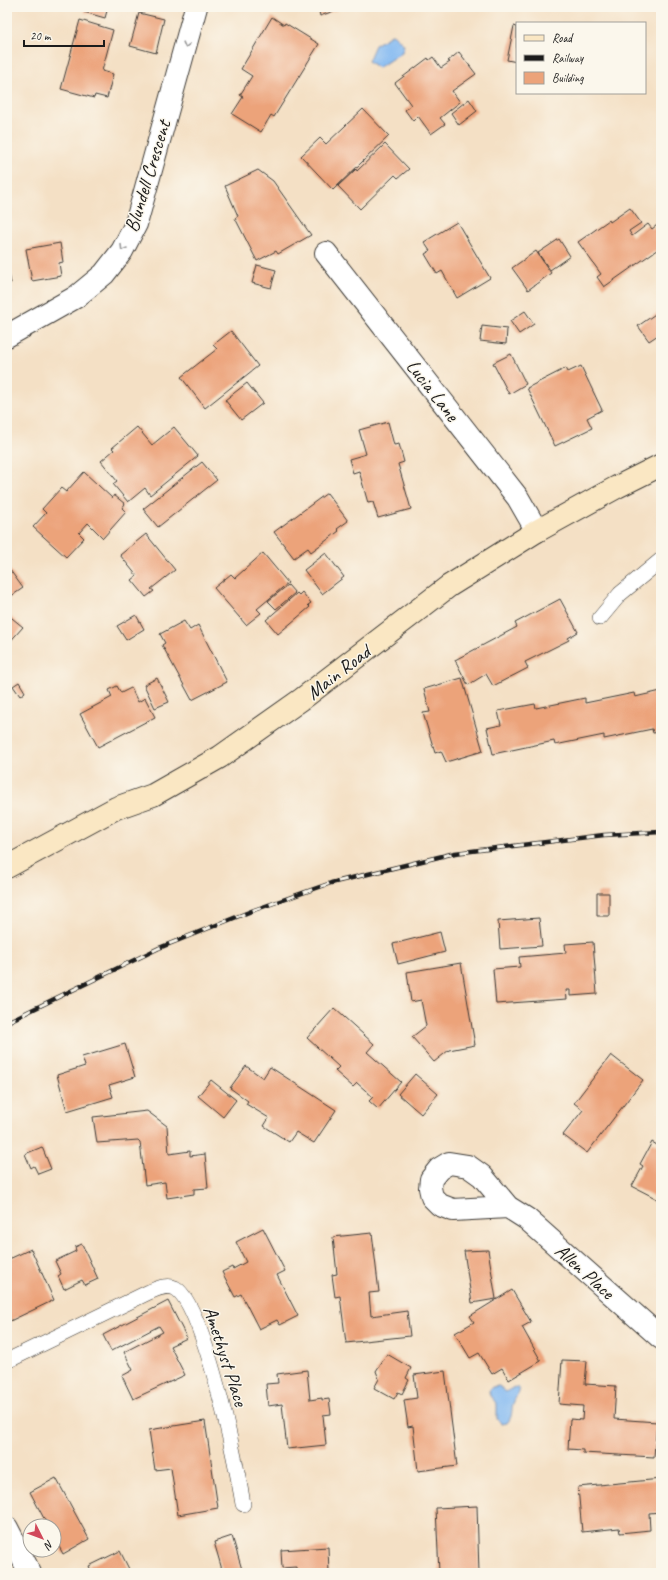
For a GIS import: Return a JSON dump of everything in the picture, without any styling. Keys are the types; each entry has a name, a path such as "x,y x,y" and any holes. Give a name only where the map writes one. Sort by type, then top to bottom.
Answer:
{"main road":[{"name":"Main Road","path":"7,867 116,808 153,795 220,757 302,700 450,586 537,531 616,487 661,465"}],"street":[{"name":"Blundell Crescent","path":"7,336 76,297 104,274 122,251 136,224 196,7"},
{"name":"Lucia Lane","path":"326,253 518,498 537,531"},
{"name":"Allen Place","path":"508,1207 527,1219 661,1338"},
{"path":"7,1528 30,1573"}],"lane":[{"path":"600,618 620,594 661,560"},
{"name":"Amethyst Place","path":"7,1361 149,1292 167,1286 175,1288 182,1294 190,1306 199,1325 224,1413 244,1504"}],"water":[{"path":"393,34 404,45 402,52 378,68 368,61 375,45"},
{"path":"499,1386 506,1392 514,1387 519,1388 513,1404 512,1414 507,1423 502,1424 497,1419 497,1404 490,1396 489,1391 492,1387"}],"building":[{"path":"85,7 108,7 105,18 84,12"},
{"path":"318,7 345,7 320,16"},
{"path":"139,13 164,19 156,53 130,46"},
{"path":"272,17 284,25 285,23 319,44 274,117 271,115 261,132 232,114 243,97 240,95 252,76 241,69"},
{"path":"80,20 113,30 102,71 113,74 107,98 95,95 94,98 61,89"},
{"path":"514,26 516,27 516,62 507,60"},
{"path":"459,52 476,74 452,91 460,102 440,118 445,124 431,134 418,116 413,121 405,110 411,105 395,83 428,58 429,60 433,57 441,68 450,62 448,61"},
{"path":"469,99 477,111 459,125 451,113"},
{"path":"363,109 389,136 333,190 301,156 320,138 326,144"},
{"path":"385,144 409,169 398,178 395,175 360,209 338,186 356,169 357,171"},
{"path":"258,170 273,181 311,235 278,254 276,251 257,261 235,218 238,216 225,186"},
{"path":"630,208 641,223 629,231 632,236 648,224 652,229 661,222 661,243 659,245 661,247 604,287 597,277 601,274 578,242 609,220 610,222"},
{"path":"457,222 490,278 457,298 442,271 437,274 425,254 430,251 424,242"},
{"path":"559,239 570,256 550,270 538,253"},
{"path":"60,243 63,262 59,263 61,276 32,281 26,249"},
{"path":"536,251 551,273 528,290 512,268"},
{"path":"7,264 11,283 7,283"},
{"path":"257,265 276,270 271,288 252,283"},
{"path":"661,310 661,333 649,341 638,326"},
{"path":"525,311 534,324 519,334 510,321"},
{"path":"482,326 507,329 506,344 480,341"},
{"path":"231,331 258,366 205,408 181,377 217,349 213,345"},
{"path":"511,354 526,384 509,394 493,363"},
{"path":"581,366 602,410 587,418 592,428 555,446 527,388 566,368 568,372"},
{"path":"247,383 263,403 241,420 225,400"},
{"path":"388,422 394,445 399,444 404,462 398,464 411,509 378,518 373,502 368,503 359,471 353,473 349,459 366,454 359,430"},
{"path":"137,427 152,445 174,427 198,456 150,495 145,488 128,502 113,484 117,481 101,461 114,450 112,448"},
{"path":"202,462 217,480 158,527 143,509"},
{"path":"84,472 112,498 114,495 125,504 122,508 126,512 103,538 88,523 79,533 84,538 66,557 33,527 46,513 42,509 61,488 66,492"},
{"path":"327,493 348,521 337,529 339,531 311,552 308,548 294,558 274,532"},
{"path":"146,534 175,570 151,589 154,591 146,597 132,580 137,576 120,555"},
{"path":"263,553 288,583 257,609 261,613 246,625 214,588 231,574 235,578"},
{"path":"326,553 344,577 322,594 304,570"},
{"path":"7,566 23,588 7,599"},
{"path":"288,585 295,593 276,609 268,601"},
{"path":"302,592 311,603 308,605 310,607 278,634 266,620 297,593 299,595"},
{"path":"560,599 578,632 568,638 569,640 525,662 528,668 493,686 486,674 468,685 455,660 517,627 515,623"},
{"path":"7,614 23,627 7,645"},
{"path":"136,615 144,629 126,640 117,626"},
{"path":"184,621 190,630 198,625 227,682 192,700 162,645 165,643 160,634"},
{"path":"157,678 169,702 155,708 144,685"},
{"path":"462,678 483,751 446,762 441,751 435,753 423,713 430,712 424,689"},
{"path":"19,682 25,692 20,696 13,686"},
{"path":"117,686 121,693 131,688 138,702 145,698 155,717 98,747 80,714 112,697 109,690"},
{"path":"661,691 661,732 653,733 652,729 604,739 604,735 555,745 554,741 493,754 487,728 501,725 498,711 535,704 536,708 585,698 585,703 634,693 635,697"},
{"path":"597,893 609,893 609,916 597,916"},
{"path":"539,918 542,946 500,949 498,921"},
{"path":"440,932 445,952 398,964 393,944"},
{"path":"593,942 597,994 570,996 570,990 566,990 567,999 496,1004 493,969 520,967 519,957 566,953 565,944"},
{"path":"461,963 475,1045 449,1050 434,1062 412,1037 426,1026 421,1000 411,1002 407,972"},
{"path":"334,1008 374,1044 367,1052 401,1082 378,1109 369,1101 373,1097 357,1083 353,1087 335,1071 339,1067 307,1038"},
{"path":"125,1044 135,1077 109,1085 113,1097 67,1111 57,1075 85,1066 82,1057"},
{"path":"611,1055 643,1080 587,1153 563,1135 583,1110 574,1103"},
{"path":"246,1066 263,1078 270,1067 336,1110 314,1143 296,1132 289,1142 264,1126 269,1118 246,1104 248,1101 230,1088"},
{"path":"415,1074 438,1094 421,1114 398,1094"},
{"path":"211,1080 236,1100 223,1117 198,1096"},
{"path":"147,1111 167,1126 169,1154 190,1151 190,1156 205,1154 208,1188 194,1189 194,1194 167,1198 165,1182 145,1185 140,1142 138,1140 97,1143 93,1117"},
{"path":"661,1137 661,1201 632,1186 643,1166 640,1164 652,1142 657,1145"},
{"path":"42,1147 51,1169 38,1174 34,1166 31,1168 25,1154"},
{"path":"263,1228 285,1271 277,1275 298,1316 280,1325 277,1320 259,1329 241,1294 235,1297 222,1272 232,1267 233,1269 246,1262 236,1242"},
{"path":"372,1233 379,1292 369,1293 371,1316 407,1311 410,1336 346,1343 340,1296 335,1297 332,1275 337,1274 333,1237"},
{"path":"82,1244 98,1279 85,1285 82,1280 64,1289 58,1276 61,1274 55,1261 76,1251 75,1247"},
{"path":"31,1249 54,1300 8,1322 7,1260"},
{"path":"488,1250 496,1299 472,1303 464,1251"},
{"path":"512,1290 531,1322 522,1327 541,1361 509,1380 502,1368 492,1374 479,1353 470,1358 455,1333 474,1322 470,1316"},
{"path":"168,1301 187,1338 170,1346 185,1375 133,1399 122,1376 133,1370 124,1352 163,1332 159,1326 111,1351 103,1335"},
{"path":"387,1354 411,1368 406,1378 409,1380 402,1394 398,1392 394,1399 374,1388 379,1379 376,1371"},
{"path":"562,1360 587,1361 585,1384 616,1386 614,1419 657,1422 654,1457 583,1453 583,1450 568,1449 570,1419 582,1420 583,1406 559,1404"},
{"path":"307,1370 310,1400 322,1398 322,1400 329,1399 331,1414 323,1415 326,1445 287,1449 282,1404 268,1406 266,1384 278,1383 277,1374"},
{"path":"445,1371 457,1466 418,1471 413,1426 408,1427 404,1400 417,1398 414,1375"},
{"path":"205,1421 218,1508 178,1515 171,1468 155,1470 149,1430"},
{"path":"56,1478 89,1539 63,1554 62,1518 44,1518 30,1492"},
{"path":"661,1479 661,1512 649,1513 650,1530 620,1533 619,1528 582,1532 578,1487"},
{"path":"477,1506 479,1573 439,1573 436,1508"},
{"path":"232,1536 243,1573 223,1573 214,1542"},
{"path":"328,1547 329,1573 296,1573 296,1567 282,1568 281,1550"},
{"path":"120,1551 131,1573 92,1573 89,1566"}],"railway":[{"path":"7,1022 159,948 254,910 331,883 455,853 604,835 661,832"}]}
